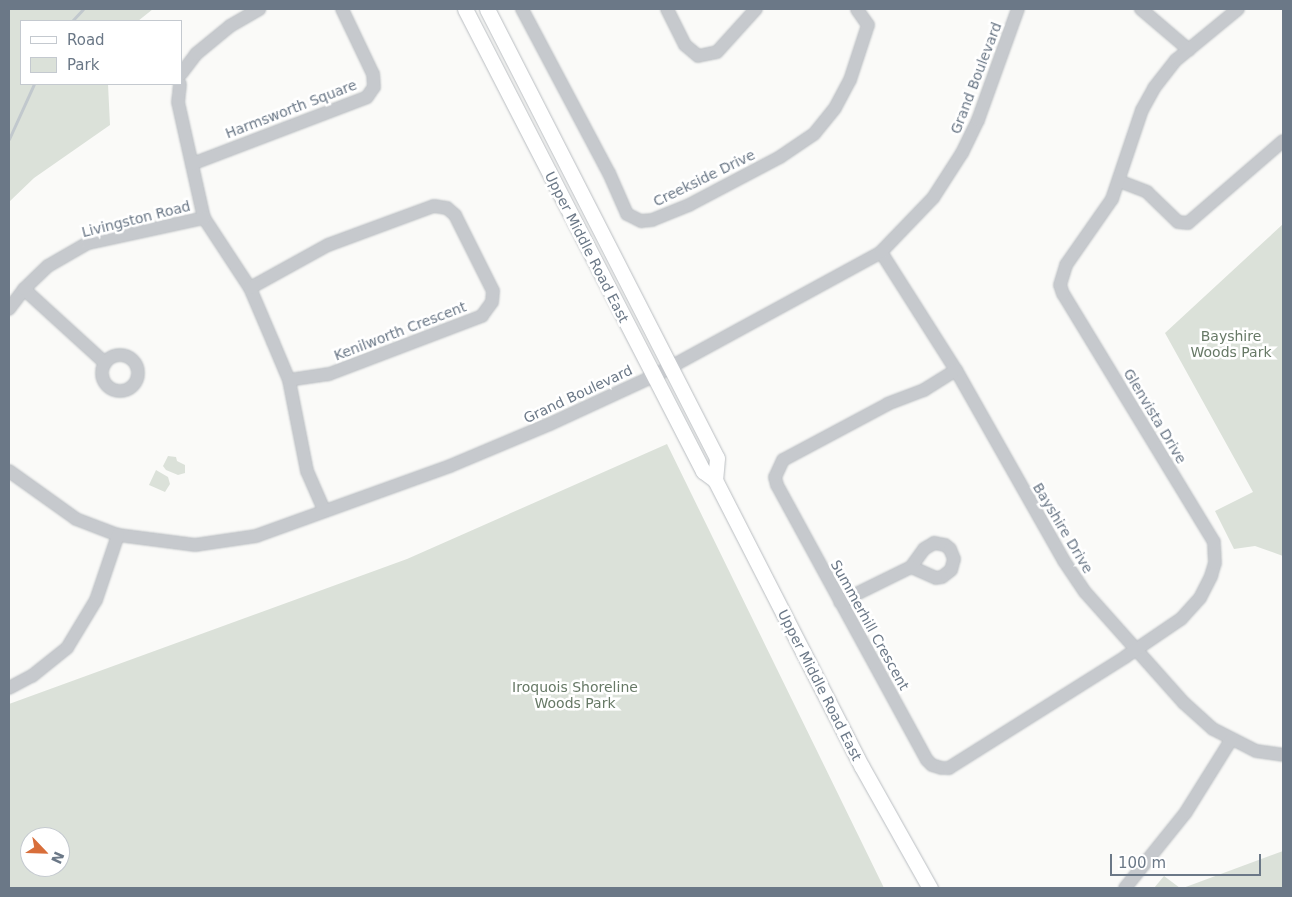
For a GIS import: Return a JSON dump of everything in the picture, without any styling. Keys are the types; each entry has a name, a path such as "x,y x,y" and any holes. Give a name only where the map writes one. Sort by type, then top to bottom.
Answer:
{"main road":[{"name":"Upper Middle Road East","path":"465,9 703,470 715,480 862,767 930,888"},
{"name":"Upper Middle Road East","path":"487,9 669,368 717,458 715,480"}],"street":[{"path":"182,73 196,54 230,26 259,9"},
{"name":"Harmsworth Square","path":"192,164 367,97 374,87 373,74 342,9"},
{"name":"Creekside Drive","path":"522,9 609,173 627,214 641,221 652,220 688,205 780,157 814,134 835,108 850,80 868,25 857,9"},
{"path":"667,9 685,44 698,56 717,52 756,9"},
{"name":"Grand Boulevard","path":"9,471 76,519 118,535 195,545 256,536 450,466 550,424 654,376 881,252 932,198 962,153 978,120 1018,9"},
{"path":"1141,9 1189,50"},
{"name":"Glenvista Drive","path":"1135,650 1181,619 1200,598 1215,563 1214,542 1069,303 1060,285 1061,275 1112,199 1142,110 1154,88 1176,60 1238,9"},
{"path":"180,85 178,102 204,218 250,288 289,380 307,471 324,510"},
{"path":"1119,181 1147,192 1178,222 1188,223 1283,141"},
{"name":"Kenilworth Crescent","path":"250,288 328,245 434,206 448,208 455,215 493,292 492,302 482,316 329,374 289,380"},
{"name":"Livingston Road","path":"9,309 24,289 48,266 88,243 204,218"},
{"name":"Bayshire Drive","path":"881,252 956,370 1064,561 1085,592 1184,703 1213,729 1231,740 1256,751 1283,755"},
{"path":"24,289 104,363"},
{"name":"Summerhill Crescent","path":"956,370 924,390 888,404 783,460 778,467 775,477 777,486 927,760 932,765 949,768 1135,650"},
{"path":"10,685 32,676 67,648 96,600 118,535"},
{"path":"840,602 911,567"},
{"path":"1126,888 1186,812 1231,740"}],"green space":[{"path":"9,9 153,9 139,20 20,20 20,85 108,85 110,125 34,178 9,202"},
{"name":"Bayshire Woods Park","path":"1283,224 1283,556 1255,546 1234,549 1215,511 1253,492 1165,333"},
{"name":"Iroquois Shoreline Woods Park","path":"667,444 884,888 9,888 9,704 407,559"},
{"path":"168,456 176,457 177,461 185,465 185,473 178,475 166,470 163,466"},
{"path":"156,470 168,477 170,484 165,492 149,485"},
{"path":"1283,851 1283,888 1183,888"},
{"path":"1164,876 1180,888 1154,888"}],"waterway":[{"path":"73,20 83,9"},
{"path":"9,139 34,85"}]}
